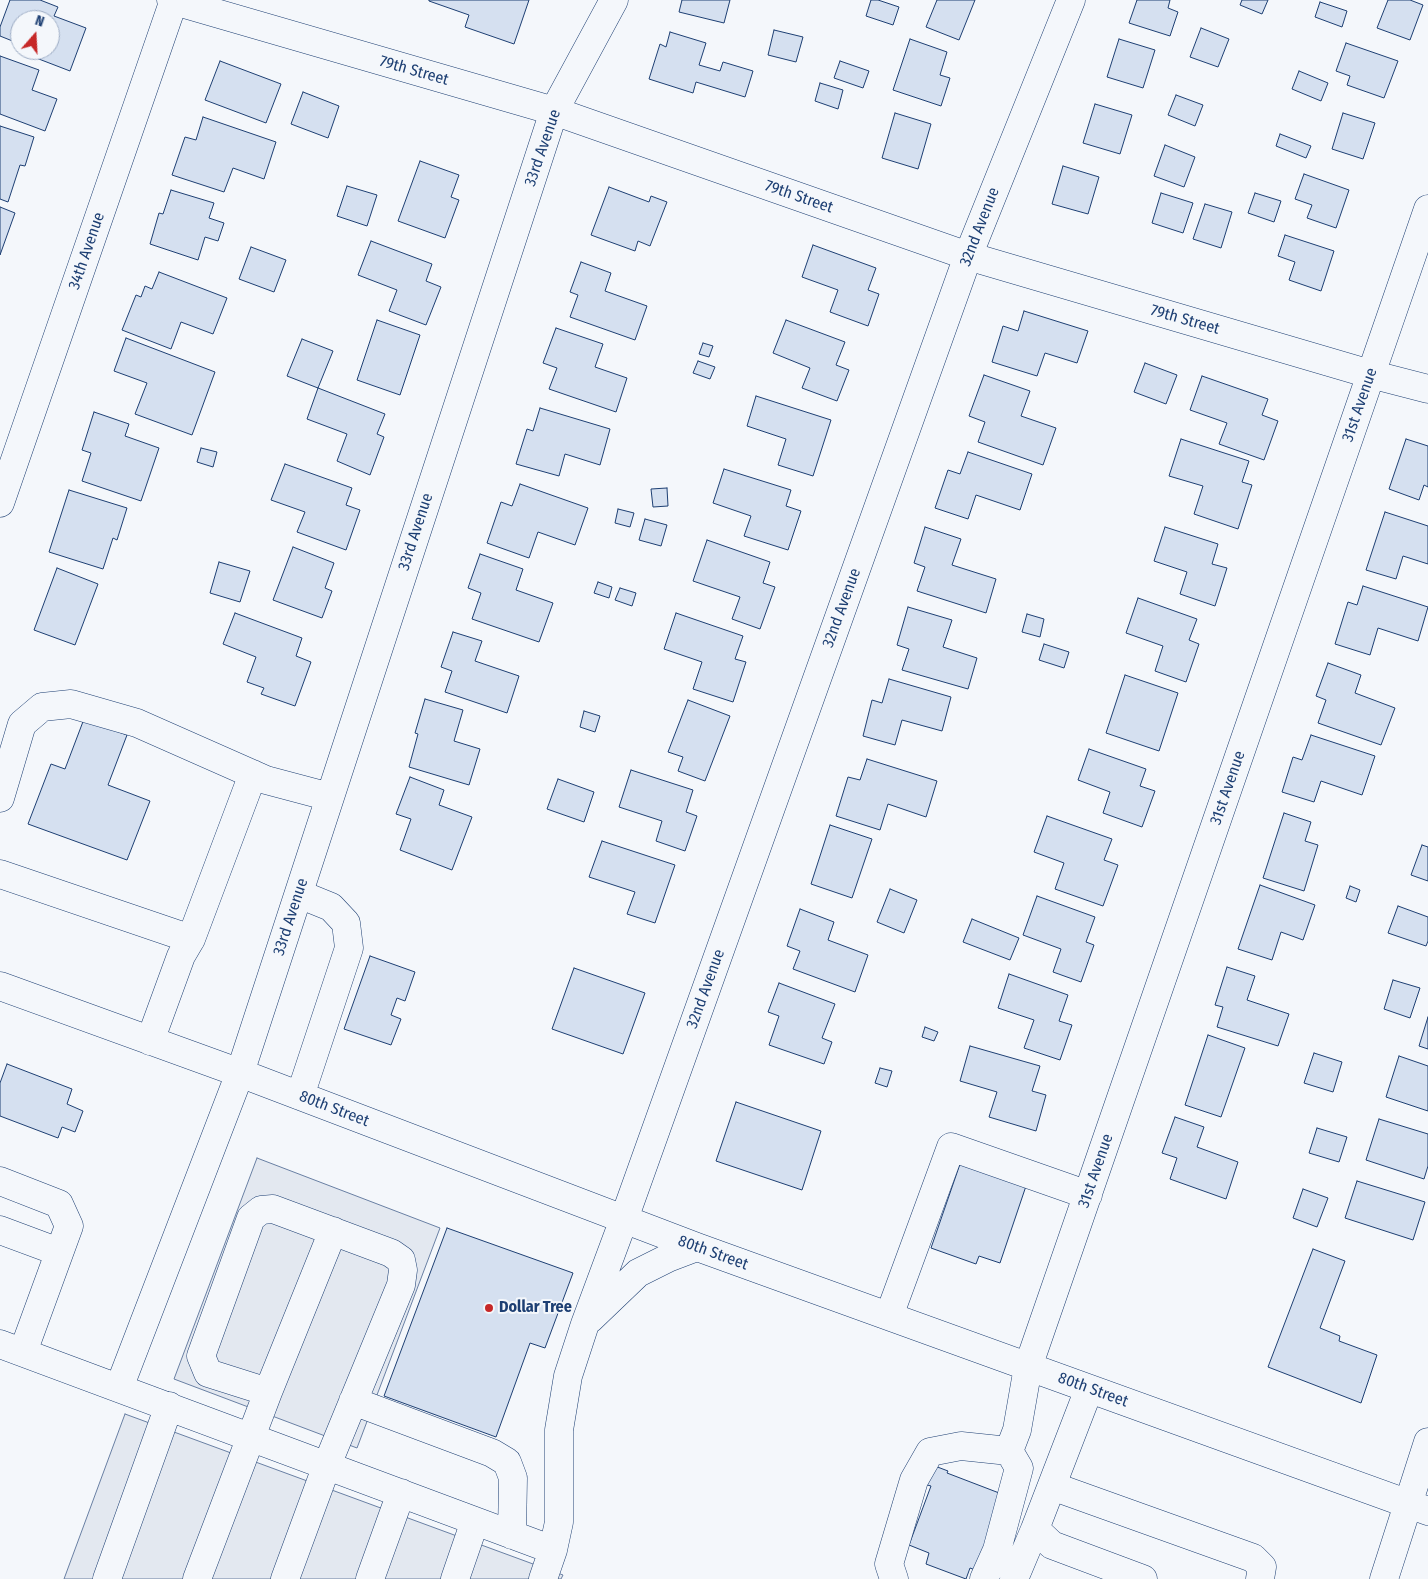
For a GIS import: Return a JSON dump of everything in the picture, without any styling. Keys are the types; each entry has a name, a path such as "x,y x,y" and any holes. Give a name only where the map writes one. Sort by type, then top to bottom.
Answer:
{"street":[{"name":"79th Street","path":"173,0 554,111 968,256 1370,374 1428,389"},
{"name":"34th Avenue","path":"0,503 173,0"},
{"name":"33rd Avenue","path":"119,1388 240,1073 554,111 614,0"},
{"name":"32nd Avenue","path":"543,1579 560,1522 559,1430 568,1376 585,1324 624,1220 968,256 1071,0"},
{"name":"31st Avenue","path":"1009,1451 1017,1430 1028,1367 1428,208"},
{"path":"0,798 8,743 22,724 42,707 71,704 137,723 266,780 330,797"},
{"path":"150,1041 181,956 191,939 253,774"},
{"path":"0,874 191,939"},
{"path":"298,894 331,907 346,923 349,948 300,1096"},
{"name":"80th Street","path":"0,986 240,1073 697,1247 1418,1507"},
{"path":"889,1316 951,1147 1088,1195"},
{"path":"0,1181 59,1204 69,1226 60,1252 11,1348 553,1550"},
{"path":"268,1392 208,1372 201,1356 251,1218 261,1210 273,1209 391,1253 401,1260 403,1270 401,1285 327,1466 285,1579"},
{"path":"0,1230 60,1252"},
{"path":"197,1579 250,1437 333,1231"},
{"path":"585,1324 638,1273 668,1258 697,1247"},
{"path":"1014,1579 1089,1389"},
{"path":"353,1401 492,1453 507,1462 513,1478 512,1535"},
{"path":"107,1579 169,1406"},
{"path":"1384,1579 1418,1507 1428,1442"},
{"path":"894,1579 889,1564 914,1480 930,1452 961,1446 1009,1451 1019,1468 997,1550 984,1579"},
{"path":"1052,1486 1253,1558 1262,1567 1260,1579"},
{"path":"370,1579 401,1493"},
{"path":"455,1579 475,1521"},
{"path":"1035,1529 1052,1545 1143,1579"}],"shaded area":[{"path":"257,1158 440,1228 357,1448 174,1379"},
{"path":"125,1414 563,1575 561,1579 64,1579"}],"building":[{"path":"10,0 40,0 58,7 57,10 10,10 10,40 0,36 0,27"},
{"path":"429,0 529,0 514,44 465,27 469,15"},
{"path":"682,0 730,0 724,23 679,12"},
{"path":"871,0 878,0 899,7 893,25 866,16"},
{"path":"937,0 975,0 959,40 926,27"},
{"path":"1137,0 1170,0 1168,8 1178,12 1170,36 1129,23"},
{"path":"1242,0 1268,0 1262,14 1240,5"},
{"path":"1388,0 1410,0 1423,5 1410,40 1377,28"},
{"path":"1320,2 1347,11 1342,27 1315,17"},
{"path":"60,18 86,28 70,71 41,60 60,60"},
{"path":"1201,28 1229,39 1218,67 1190,57"},
{"path":"774,30 803,37 796,62 768,55"},
{"path":"670,32 706,43 699,65 720,71 723,62 753,71 745,97 696,82 693,93 649,79 660,44 666,47"},
{"path":"910,39 947,52 940,75 950,78 941,106 893,90"},
{"path":"1119,39 1155,50 1143,88 1107,77"},
{"path":"1346,43 1398,61 1384,98 1347,85 1350,76 1336,71"},
{"path":"0,56 39,70 32,90 57,99 45,131 0,114"},
{"path":"220,61 281,84 266,123 205,100"},
{"path":"840,61 869,71 863,88 834,78"},
{"path":"1299,71 1328,83 1321,101 1292,89"},
{"path":"820,83 843,90 838,109 815,101"},
{"path":"303,92 339,106 328,138 291,124"},
{"path":"1176,95 1203,105 1195,126 1168,115"},
{"path":"1095,104 1132,115 1120,154 1083,143"},
{"path":"895,113 931,124 918,169 882,158"},
{"path":"1343,113 1375,123 1363,159 1332,149"},
{"path":"203,117 276,142 264,179 233,168 224,192 172,175 185,137 196,140"},
{"path":"0,126 34,137 25,166 20,165 8,202 0,199"},
{"path":"1280,134 1311,146 1306,158 1276,146"},
{"path":"1165,145 1195,157 1184,187 1154,176"},
{"path":"420,161 459,175 451,197 459,200 445,238 398,221"},
{"path":"1063,166 1099,177 1088,214 1052,204"},
{"path":"1304,174 1349,190 1336,228 1307,218 1312,205 1295,199"},
{"path":"347,186 377,195 367,226 337,216"},
{"path":"609,187 649,202 651,196 667,202 650,246 638,241 635,251 591,235"},
{"path":"171,190 214,203 209,218 224,223 218,241 205,237 198,260 150,244 159,213 163,214"},
{"path":"1161,193 1193,203 1183,233 1152,223"},
{"path":"1255,193 1281,201 1274,222 1248,213"},
{"path":"1205,204 1232,212 1221,248 1193,239"},
{"path":"0,207 15,213 0,255"},
{"path":"1285,235 1334,251 1321,291 1289,280 1295,262 1278,256"},
{"path":"371,241 432,264 426,281 441,287 426,325 389,311 397,290 358,275"},
{"path":"813,245 876,268 868,290 879,294 868,326 830,312 838,290 802,277"},
{"path":"251,247 286,260 274,292 239,279"},
{"path":"581,262 611,273 605,291 647,306 635,340 570,317 578,295 570,292"},
{"path":"159,272 227,298 213,334 181,322 171,349 122,330 136,295 141,297 145,286 152,289"},
{"path":"1024,311 1088,331 1077,363 1045,353 1037,376 992,362 1003,326 1018,331"},
{"path":"377,320 420,335 400,395 357,380"},
{"path":"786,320 845,342 836,365 849,370 837,401 802,388 810,368 773,353"},
{"path":"556,328 603,344 595,367 627,378 616,412 549,389 557,368 543,363"},
{"path":"126,338 215,372 192,435 135,414 147,383 114,371"},
{"path":"302,339 333,351 318,388 287,376"},
{"path":"703,343 713,346 709,357 699,354"},
{"path":"698,361 715,367 710,379 693,373"},
{"path":"1145,363 1177,375 1166,404 1134,392"},
{"path":"984,375 1030,391 1021,416 1056,428 1043,465 978,442 985,422 969,416"},
{"path":"1202,376 1268,399 1262,415 1278,421 1264,460 1219,444 1227,423 1190,410"},
{"path":"318,388 385,414 377,434 384,437 370,475 337,461 347,434 307,419"},
{"path":"756,396 831,420 813,476 778,465 786,439 747,426"},
{"path":"540,408 610,429 600,465 565,454 559,476 516,464 527,429 533,431"},
{"path":"94,412 129,424 125,436 159,448 141,501 82,481 91,453 82,450"},
{"path":"1181,439 1249,461 1242,482 1252,485 1238,529 1194,514 1203,486 1169,476"},
{"path":"1406,439 1428,446 1428,487 1424,485 1419,500 1389,489"},
{"path":"201,448 217,452 213,467 197,462"},
{"path":"968,452 1032,474 1020,510 976,495 968,519 935,508 948,470 960,474"},
{"path":"285,464 352,488 346,505 360,510 346,550 297,532 305,512 271,500"},
{"path":"724,469 791,490 786,506 801,511 788,550 744,536 751,516 713,503"},
{"path":"520,484 588,508 575,545 538,532 529,558 487,543 501,502 512,506"},
{"path":"667,488 668,506 653,507 651,489"},
{"path":"69,490 127,508 117,540 113,538 103,569 49,552"},
{"path":"618,509 634,513 630,527 615,523"},
{"path":"1385,512 1428,526 1428,564 1403,556 1396,579 1366,570"},
{"path":"645,519 667,525 661,546 639,540"},
{"path":"925,527 961,539 952,565 996,579 986,613 917,591 925,567 914,563"},
{"path":"1165,527 1218,544 1212,564 1227,568 1215,606 1180,594 1187,572 1154,561"},
{"path":"707,540 770,562 763,583 775,587 760,629 732,619 740,597 693,581"},
{"path":"293,547 334,563 325,588 332,591 322,618 273,600"},
{"path":"480,554 523,569 516,590 553,603 539,642 472,619 481,593 468,588"},
{"path":"219,562 250,571 240,602 210,593"},
{"path":"57,568 98,584 75,645 34,630"},
{"path":"598,582 612,587 609,598 594,593"},
{"path":"1363,586 1428,607 1418,641 1378,628 1370,655 1335,644 1348,602 1357,605"},
{"path":"620,588 636,593 632,606 615,600"},
{"path":"1138,598 1197,619 1189,640 1199,644 1186,682 1155,671 1163,646 1126,633"},
{"path":"908,607 952,620 943,647 977,658 968,689 902,670 909,649 897,645"},
{"path":"235,613 302,638 296,656 311,662 295,706 261,694 264,688 247,682 256,657 223,644"},
{"path":"676,613 743,636 735,659 746,662 733,702 693,689 702,662 664,649"},
{"path":"1027,614 1044,619 1040,637 1022,632"},
{"path":"453,632 482,641 475,661 519,676 507,713 445,692 452,671 441,667"},
{"path":"1044,644 1069,652 1064,668 1039,660"},
{"path":"1328,663 1361,675 1355,693 1395,708 1381,745 1318,723 1326,700 1316,696"},
{"path":"1125,675 1178,693 1159,751 1106,733"},
{"path":"889,679 951,697 942,731 902,720 895,745 863,736 872,700 882,703"},
{"path":"425,699 463,710 454,741 480,749 469,785 409,767 418,734 415,733"},
{"path":"688,700 730,716 705,781 678,771 683,757 668,752"},
{"path":"584,711 600,716 595,732 580,727"},
{"path":"84,719 127,735 108,785 150,801 127,860 28,824 51,764 65,769"},
{"path":"1311,735 1375,756 1362,795 1321,781 1314,802 1282,792 1293,757 1302,760"},
{"path":"1089,749 1146,769 1140,786 1155,791 1142,827 1103,813 1110,792 1078,780"},
{"path":"867,759 937,781 926,817 888,804 880,830 836,816 848,777 860,780"},
{"path":"631,770 693,790 686,812 697,816 685,851 656,841 662,821 619,807"},
{"path":"410,777 444,790 439,805 472,817 452,870 400,850 411,819 396,814"},
{"path":"558,779 594,792 584,822 547,809"},
{"path":"1284,813 1311,822 1305,841 1318,845 1304,891 1263,878"},
{"path":"1047,816 1112,839 1104,860 1118,865 1103,906 1055,889 1064,863 1034,852"},
{"path":"830,825 872,839 852,898 811,884"},
{"path":"602,841 675,865 655,923 627,914 635,892 589,877"},
{"path":"1422,845 1428,847 1428,881 1411,875"},
{"path":"1260,885 1315,905 1303,940 1281,932 1272,960 1238,949"},
{"path":"1350,886 1360,890 1356,902 1346,898"},
{"path":"890,889 917,900 904,933 877,922"},
{"path":"1037,896 1095,917 1086,942 1094,945 1081,982 1053,972 1061,949 1023,935"},
{"path":"1398,906 1428,917 1428,941 1426,946 1388,933"},
{"path":"800,909 834,922 828,940 868,955 855,992 793,969 800,951 787,946"},
{"path":"972,919 1019,938 1010,960 963,942"},
{"path":"370,956 415,972 405,1001 397,998 391,1015 401,1019 391,1045 344,1029"},
{"path":"1227,967 1255,976 1247,1000 1289,1014 1278,1046 1217,1027 1223,1007 1215,1005"},
{"path":"574,968 645,993 623,1054 552,1029"},
{"path":"1009,974 1068,995 1059,1021 1072,1025 1060,1060 1024,1048 1034,1020 998,1008"},
{"path":"1393,980 1420,988 1410,1018 1384,1009"},
{"path":"779,983 835,1004 822,1038 832,1042 824,1064 769,1045 779,1016 768,1012"},
{"path":"1428,1017 1428,1049 1419,1046"},
{"path":"925,1027 938,1032 934,1041 922,1037"},
{"path":"1208,1035 1245,1048 1221,1117 1185,1105"},
{"path":"970,1046 1040,1066 1032,1091 1046,1095 1036,1131 989,1117 997,1092 960,1081"},
{"path":"1314,1053 1342,1062 1333,1092 1304,1083"},
{"path":"1399,1056 1428,1066 1428,1111 1386,1097"},
{"path":"7,1064 72,1089 67,1104 83,1111 75,1132 62,1127 58,1138 0,1116 0,1083"},
{"path":"880,1068 892,1071 887,1087 875,1083"},
{"path":"736,1102 821,1131 802,1190 716,1161"},
{"path":"1175,1117 1204,1127 1197,1147 1238,1162 1226,1199 1170,1179 1177,1158 1162,1153"},
{"path":"1379,1119 1428,1134 1428,1166 1424,1179 1366,1160"},
{"path":"1317,1128 1347,1137 1339,1162 1309,1153"},
{"path":"960,1164 1026,1186 1000,1263 979,1256 976,1264 931,1248"},
{"path":"1357,1181 1425,1202 1413,1240 1345,1218"},
{"path":"1303,1189 1328,1198 1317,1227 1293,1218"},
{"name":"Dollar Tree","path":"447,1228 573,1273 545,1348 530,1343 496,1437 384,1396"},
{"path":"1313,1249 1345,1261 1320,1328 1340,1336 1339,1341 1377,1355 1361,1403 1268,1367"},
{"path":"927,1463 948,1471 947,1473 1007,1496 978,1571 970,1568 966,1579 926,1564 929,1553 909,1545 931,1486 920,1483"}],"place":[{"name":"Dollar Tree","path":"489,1308"}]}
